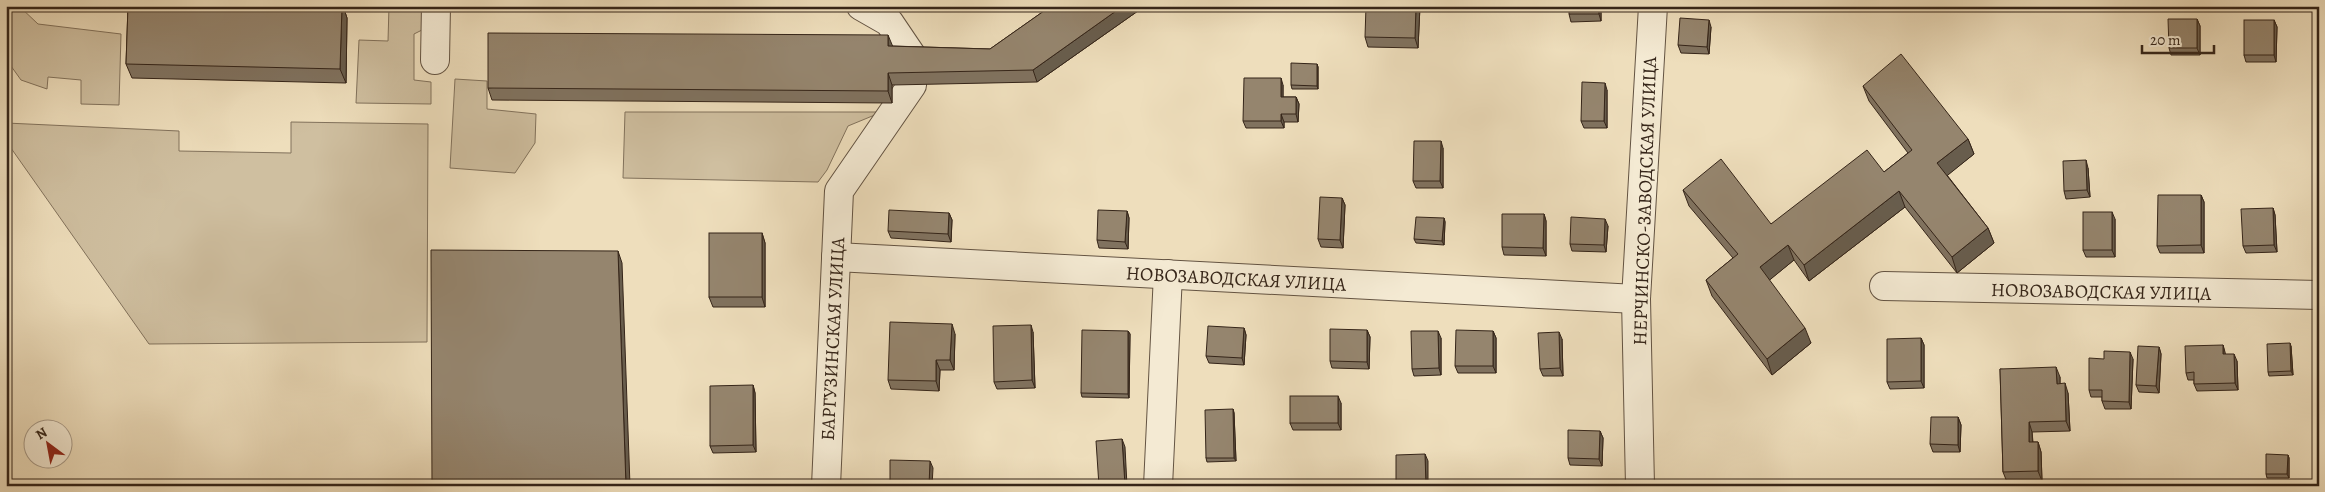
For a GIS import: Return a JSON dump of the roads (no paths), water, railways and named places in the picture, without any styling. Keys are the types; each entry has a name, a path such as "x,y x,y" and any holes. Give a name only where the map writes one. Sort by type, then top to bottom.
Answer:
{"street":[{"path":"435,60 436,6"},
{"name":"БАРГУЗИНСКАЯ УЛИЦА","path":"826,486 839,191 913,72 889,22 861,6"},
{"name":"НЕРЧИНСКО-ЗАВОДСКАЯ УЛИЦА","path":"1640,486 1636,299 1653,6"},
{"name":"НОВОЗАВОДСКАЯ УЛИЦА","path":"836,257 1636,299"},
{"path":"1158,486 1168,274"},
{"name":"НОВОЗАВОДСКАЯ УЛИЦА","path":"1884,286 2319,295"}]}
